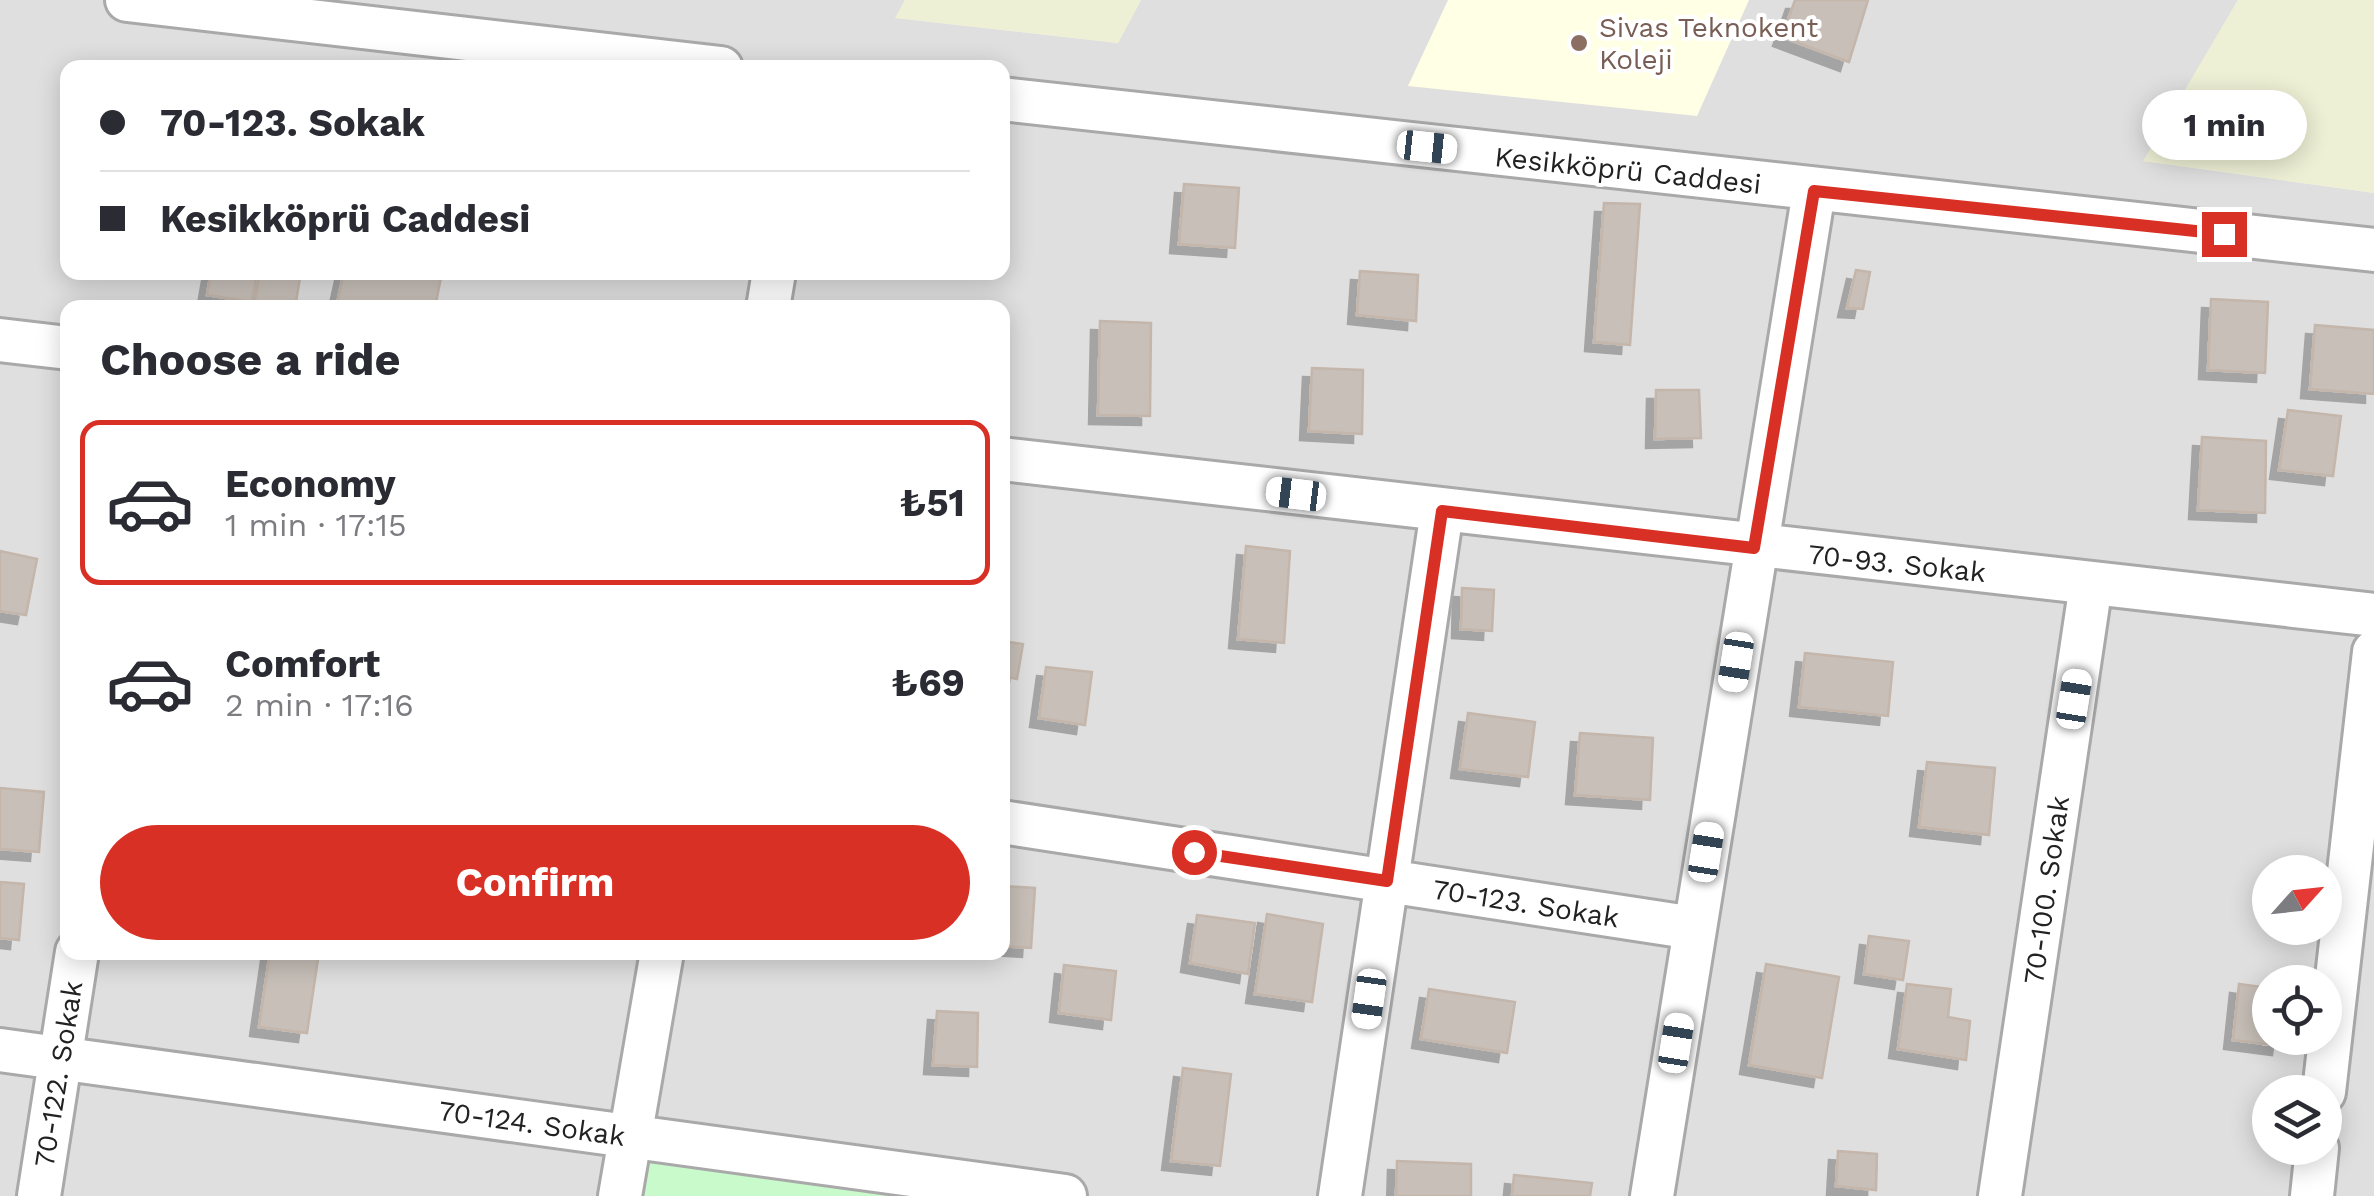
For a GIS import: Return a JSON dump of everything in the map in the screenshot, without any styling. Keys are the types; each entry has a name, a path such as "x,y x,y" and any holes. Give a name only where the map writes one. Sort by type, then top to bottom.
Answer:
{"street":[{"path":"127,0 651,60"},
{"name":"Kesikköprü Caddesi","path":"1010,100 2374,250"},
{"path":"1652,1196 1814,191"},
{"path":"0,340 60,347"},
{"name":"70-93. Sokak","path":"1010,460 1754,548 2374,615"},
{"path":"1340,1196 1442,511"},
{"name":"70-100. Sokak","path":"2000,1196 2091,584"},
{"path":"2326,1075 2374,652"},
{"name":"70-123. Sokak","path":"1010,823 1694,928"},
{"name":"70-122. Sokak","path":"39,1196 75,960"},
{"path":"620,1196 661,960"},
{"name":"70-124. Sokak","path":"0,1050 1065,1196"},
{"path":"2312,1196 2315,1165"}],"shaded area":[{"path":"0,0 905,0 896,18 1118,43 1141,0 2238,0 2144,161 2374,193 2374,1196 0,1196"},
{"path":"905,0 1141,0 1118,43 895,18"},
{"name":"Sivas Teknokent Koleji","path":"1448,0 1749,0 1697,116 1408,86"},
{"path":"2238,0 2374,0 2374,193 2143,161"}],"green space":[{"path":"637,1150 899,1186 898,1196 631,1196"}],"building":[{"path":"1795,0 1868,0 1849,62 1782,37"},
{"path":"1184,184 1239,188 1235,248 1179,244"},
{"path":"1604,203 1640,204 1630,345 1594,342"},
{"path":"1856,270 1870,272 1863,309 1847,308"},
{"path":"1360,271 1418,275 1416,321 1357,315"},
{"path":"210,280 256,280 252,300 207,295"},
{"path":"259,280 300,280 296,300 255,300"},
{"path":"342,280 440,280 437,300 338,300"},
{"path":"2211,299 2268,302 2265,373 2208,370"},
{"path":"1100,321 1151,323 1150,416 1098,415"},
{"path":"2315,325 2374,330 2374,394 2310,389"},
{"path":"1312,368 1363,370 1362,434 1309,431"},
{"path":"1656,390 1699,390 1701,438 1655,439"},
{"path":"2288,410 2341,416 2333,476 2279,470"},
{"path":"2202,437 2266,441 2265,513 2198,510"},
{"path":"1246,546 1290,551 1284,643 1238,639"},
{"path":"0,551 37,559 26,615 0,611"},
{"path":"1462,588 1494,590 1492,631 1461,629"},
{"path":"1010,642 1023,644 1017,679 1010,678"},
{"path":"1805,653 1893,662 1888,716 1799,707"},
{"path":"1046,667 1092,672 1085,725 1039,718"},
{"path":"1468,713 1535,722 1528,777 1460,769"},
{"path":"1580,733 1653,738 1650,800 1575,795"},
{"path":"1927,762 1995,768 1989,835 1919,827"},
{"path":"0,788 44,792 39,852 0,849"},
{"path":"0,882 24,884 19,940 0,938"},
{"path":"1010,886 1035,888 1031,948 1010,947"},
{"path":"1267,914 1323,924 1312,1002 1255,994"},
{"path":"1197,915 1255,923 1248,974 1190,963"},
{"path":"1869,936 1909,941 1903,980 1864,974"},
{"path":"269,960 318,960 307,1033 259,1027"},
{"path":"1766,964 1839,977 1822,1078 1749,1065"},
{"path":"1064,965 1116,971 1111,1020 1059,1013"},
{"path":"1907,984 1951,989 1948,1017 1970,1021 1966,1060 1898,1049"},
{"path":"2239,984 2252,986 2252,1042 2233,1040"},
{"path":"1429,989 1515,1002 1507,1053 1421,1039"},
{"path":"937,1011 978,1013 977,1067 933,1065"},
{"path":"1183,1068 1231,1074 1220,1166 1171,1161"},
{"path":"1838,1151 1877,1154 1876,1190 1836,1186"},
{"path":"1397,1161 1471,1164 1471,1196 1396,1196"},
{"path":"1514,1175 1592,1183 1590,1196 1512,1196"}],"place":[{"name":"Sivas Teknokent Koleji","path":"1579,43"}],"route":[{"path":"1194,852 1387,881 1442,511 1754,548 1814,191 2224,234"}]}
